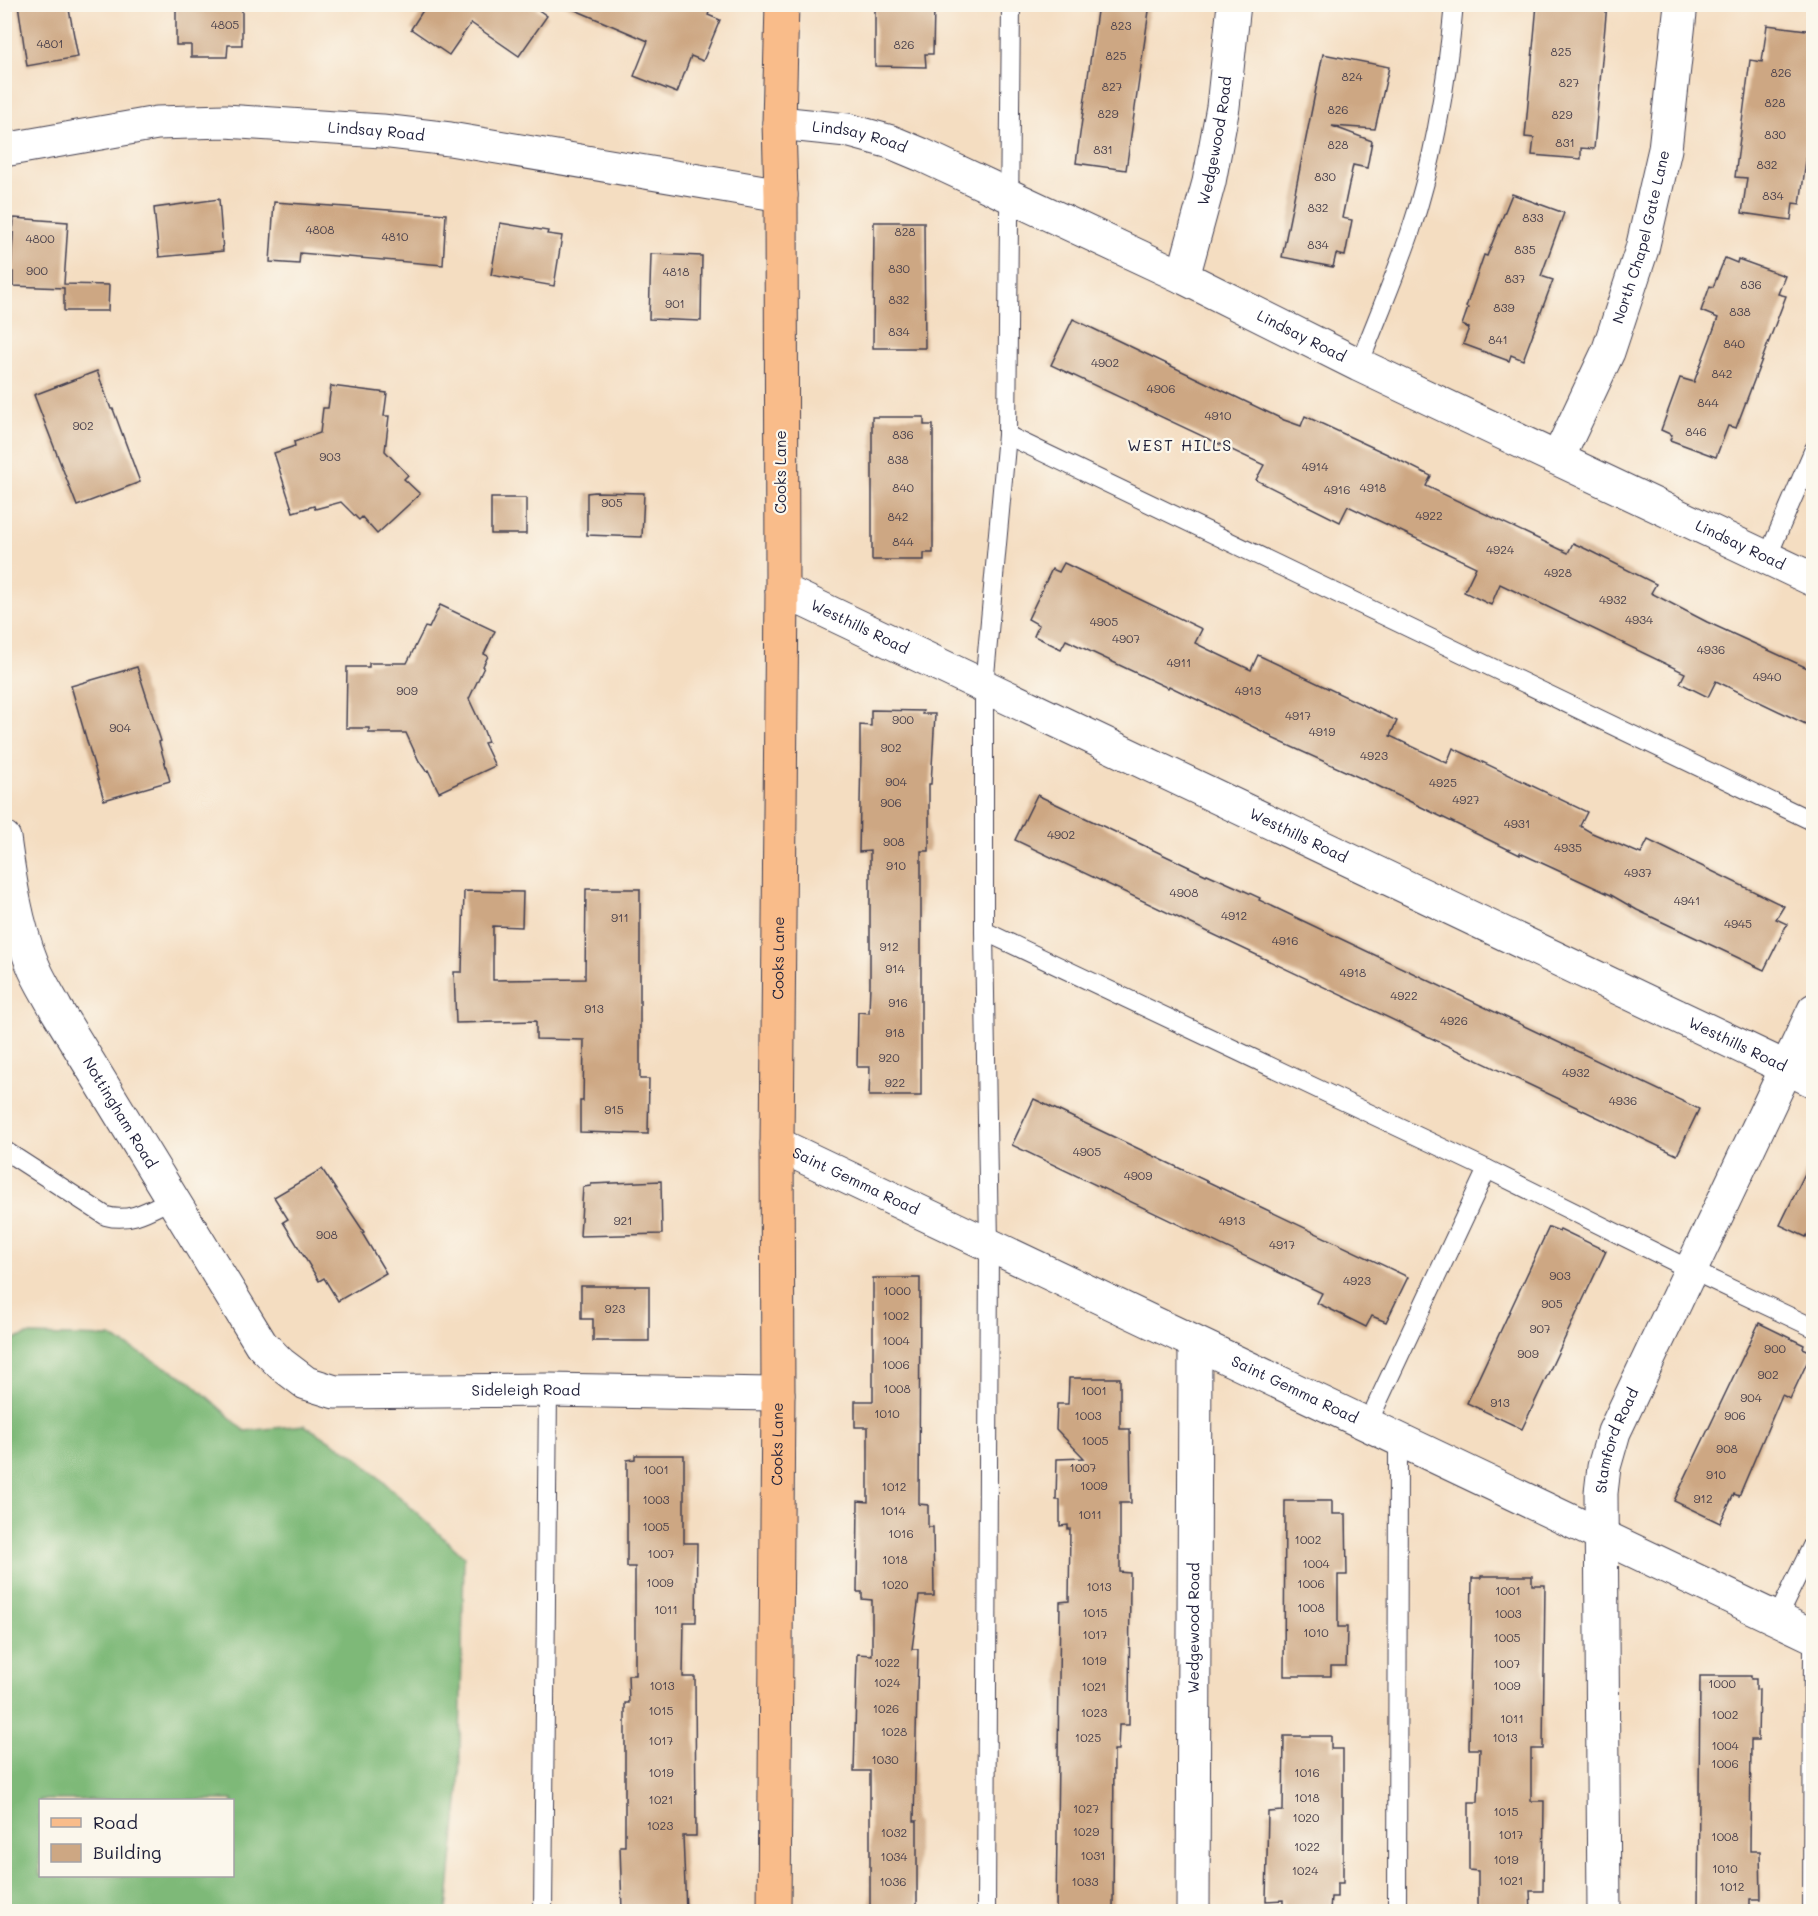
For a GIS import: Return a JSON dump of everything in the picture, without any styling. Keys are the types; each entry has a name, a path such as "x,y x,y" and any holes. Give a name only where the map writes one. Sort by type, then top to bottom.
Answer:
{"main road":[{"name":"Cooks Lane","path":"774,1911 782,590 779,123 782,4"}],"street":[{"name":"Wedgewood Road","path":"1183,277 1209,182 1223,107 1234,4"},
{"name":"North Chapel Gate Lane","path":"1558,458 1608,352 1642,249 1665,148 1682,4"},
{"name":"Lindsay Road","path":"4,150 157,123 236,122 382,131 450,139 781,195"},
{"name":"Lindsay Road","path":"779,123 847,130 891,142 1183,277 1359,365 1814,580"},
{"name":"Westhills Road","path":"782,590 1800,1074"},
{"name":"Nottingham Road","path":"4,838 10,885 20,928 33,965 56,1009 261,1344 281,1365"},
{"name":"Stamford Road","path":"1604,1911 1601,1493 1604,1467 1614,1432 1691,1270 1800,1074 1814,1010"},
{"name":"Saint Gemma Road","path":"777,1144 1813,1636"},
{"name":"Wedgewood Road","path":"1193,1911 1195,1344"},
{"name":"Sideleigh Road","path":"281,1365 306,1383 335,1392 548,1390 778,1394"}],"lane":[{"path":"986,1911 988,1245 984,686 1007,435 1011,4"},
{"path":"1359,365 1410,231 1431,155 1448,70 1454,4"},
{"path":"1007,435 1814,822"},
{"path":"1767,558 1814,449"},
{"path":"984,932 1487,1169 1814,1328"},
{"path":"4,1150 106,1216 117,1219 135,1217 172,1198"},
{"path":"1367,1425 1487,1169"},
{"path":"543,1911 548,1390"},
{"path":"1397,1911 1398,1439"},
{"path":"1776,1620 1814,1542"},
{"path":"1812,1911 1813,1636"}],"green space":[{"path":"28,1335 111,1337 189,1380 245,1431 304,1425 356,1456 464,1557 459,1792 447,1911 5,1911 4,1342"}],"building":[{"path":"18,4 68,4 78,57 27,66"},
{"path":"176,4 242,4 242,45 228,45 227,57 191,57 191,45 176,45"},
{"path":"427,4 530,4 547,16 519,56 471,23 449,55 411,29"},
{"path":"561,4 712,4 708,15 720,20 703,61 691,56 677,93 634,76 648,41"},
{"path":"875,4 926,4 926,7 934,7 933,54 925,54 926,67 875,66"},
{"path":"1098,4 1150,4 1126,170 1076,163"},
{"path":"1537,4 1607,4 1594,149 1581,148 1581,159 1532,155 1534,138 1525,137"},
{"path":"1767,25 1814,31 1814,104 1800,204 1793,203 1791,220 1742,213 1747,178 1735,177 1750,60 1762,62"},
{"path":"1323,54 1389,67 1375,129 1332,126 1372,141 1367,168 1353,165 1342,218 1352,220 1345,256 1336,254 1333,267 1282,257"},
{"path":"1512,194 1564,213 1541,276 1553,280 1523,360 1511,355 1509,361 1463,344 1469,328 1462,325 1484,255 1487,256"},
{"path":"219,199 223,251 159,257 154,208"},
{"path":"274,202 446,214 443,265 300,253 299,264 270,262"},
{"path":"14,218 68,222 64,284 109,285 108,311 64,311 64,288 13,286 13,272 11,272"},
{"path":"874,222 924,222 925,348 873,348"},
{"path":"500,223 548,231 547,234 562,236 554,286 491,275"},
{"path":"651,254 702,256 701,321 649,319"},
{"path":"1725,258 1737,263 1738,259 1785,276 1778,294 1786,296 1736,428 1728,426 1716,457 1670,440 1672,435 1661,430 1680,378 1694,382 1718,318 1701,311 1710,286 1713,287"},
{"path":"1073,319 1284,420 1301,426 1305,416 1387,454 1431,476 1426,486 1568,553 1573,543 1588,550 1656,584 1651,593 1707,622 1814,671 1814,728 1716,681 1708,697 1680,683 1685,673 1500,584 1491,605 1464,592 1476,567 1348,506 1340,522 1256,480 1264,465 1051,365"},
{"path":"97,371 140,482 77,506 34,395"},
{"path":"331,386 387,393 384,416 389,416 385,451 408,475 404,479 420,494 377,534 362,517 359,520 341,502 293,512 274,453 295,446 294,442 320,433 323,408 328,408"},
{"path":"872,417 924,417 924,425 933,425 933,553 924,553 924,560 872,560"},
{"path":"587,493 644,493 642,537 587,535"},
{"path":"491,498 526,498 526,534 491,534"},
{"path":"1064,563 1202,629 1195,643 1251,670 1258,655 1397,721 1390,736 1447,763 1453,748 1587,812 1580,826 1592,833 1641,854 1648,840 1784,906 1776,919 1787,924 1764,970 1637,910 1611,895 1520,853 1520,855 1376,785 1272,738 1169,686 1168,688 1066,640 1061,649 1034,636 1039,625 1028,619 1052,569 1059,572"},
{"path":"440,605 495,631 484,654 488,656 484,667 469,699 484,731 488,742 484,743 495,766 439,792 428,770 426,771 419,761 406,733 369,733 369,728 346,728 347,667 369,667 369,663 407,663 425,627 429,628"},
{"path":"137,667 161,741 159,742 170,781 104,800 71,686"},
{"path":"871,710 923,711 922,714 935,714 931,784 929,784 929,851 921,851 921,1096 869,1096 870,1067 857,1067 858,1012 869,1013 870,984 870,851 859,852 860,725 871,726"},
{"path":"1037,795 1260,898 1259,900 1699,1109 1677,1155 1015,840"},
{"path":"586,889 640,889 640,1079 649,1079 648,1134 580,1132 584,1040 536,1039 536,1021 456,1023 454,972 462,972 464,891 523,892 522,927 493,926 493,980 585,979"},
{"path":"1034,1099 1408,1277 1386,1322 1372,1316 1366,1327 1317,1303 1322,1293 1012,1145"},
{"path":"1814,1155 1814,1222 1806,1237 1780,1225"},
{"path":"322,1169 364,1232 362,1233 386,1273 338,1301 324,1278 319,1281 283,1222 288,1219 274,1197"},
{"path":"661,1181 662,1234 580,1236 583,1187 591,1186 591,1184"},
{"path":"1549,1227 1559,1231 1560,1229 1606,1251 1522,1429 1467,1403"},
{"path":"873,1278 920,1278 919,1504 928,1505 928,1527 933,1527 934,1596 919,1596 912,1649 918,1649 914,1821 917,1821 917,1911 870,1911 870,1771 854,1771 857,1654 872,1655 872,1600 862,1599 862,1592 857,1592 858,1501 868,1502 868,1427 855,1427 855,1401 873,1401"},
{"path":"581,1286 649,1286 649,1341 593,1341 593,1319 581,1319"},
{"path":"1759,1323 1804,1345 1803,1348 1812,1352 1790,1399 1782,1395 1739,1496 1734,1494 1720,1523 1674,1501"},
{"path":"1069,1378 1120,1378 1120,1429 1130,1429 1131,1503 1120,1503 1120,1572 1130,1573 1129,1725 1119,1725 1118,1750 1114,1750 1113,1911 1056,1911 1060,1602 1069,1601 1070,1529 1068,1525 1060,1526 1060,1500 1056,1500 1057,1459 1084,1458 1056,1429 1057,1404 1068,1404"},
{"path":"635,1455 684,1455 684,1543 697,1543 696,1622 684,1622 683,1677 695,1677 696,1836 683,1836 686,1911 622,1911 620,1846 625,1846 625,1703 629,1703 628,1675 635,1675 635,1567 627,1567 627,1460 635,1459"},
{"path":"1285,1501 1332,1501 1332,1514 1346,1514 1347,1575 1338,1575 1338,1627 1347,1627 1346,1666 1331,1666 1331,1676 1284,1676"},
{"path":"1481,1576 1532,1576 1532,1585 1545,1585 1543,1749 1531,1749 1531,1801 1544,1801 1543,1891 1530,1891 1531,1911 1478,1911 1478,1871 1469,1870 1469,1802 1478,1802 1480,1749 1469,1749 1472,1578 1481,1578"},
{"path":"1700,1676 1751,1676 1751,1679 1756,1679 1756,1690 1759,1689 1758,1740 1751,1740 1750,1851 1760,1851 1761,1899 1750,1899 1750,1911 1698,1911"},
{"path":"1284,1736 1331,1736 1331,1749 1343,1749 1343,1883 1337,1883 1337,1897 1331,1897 1330,1910 1283,1911 1283,1900 1266,1901 1268,1812 1283,1811"}],"district":[{"name":"WEST HILLS","path":"1180,445"}]}
